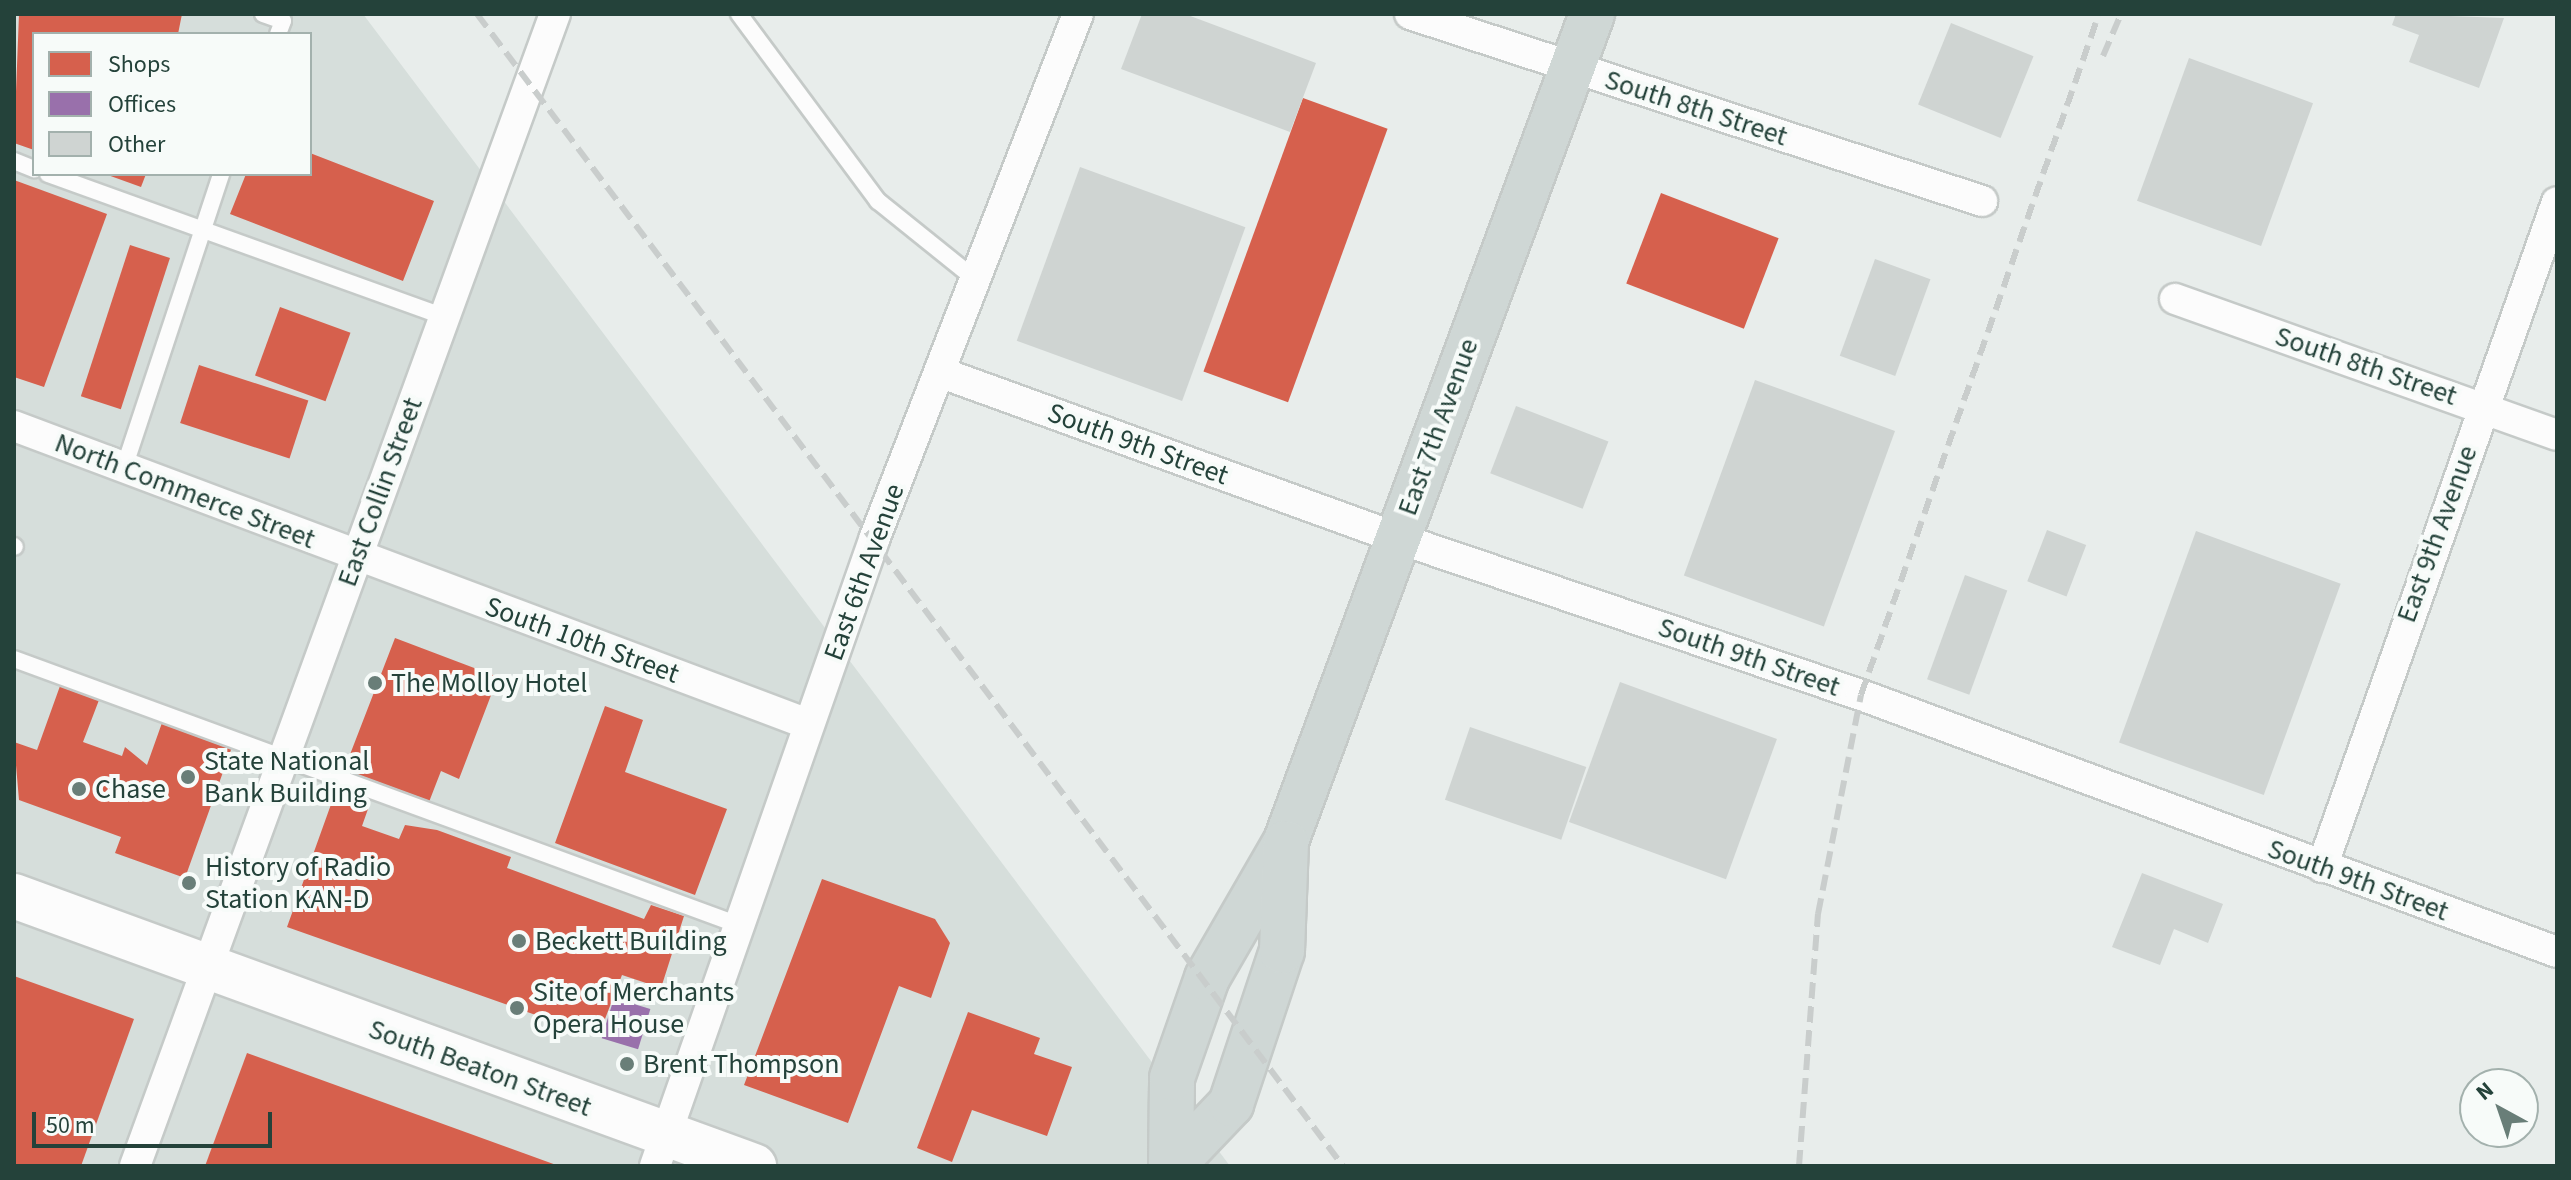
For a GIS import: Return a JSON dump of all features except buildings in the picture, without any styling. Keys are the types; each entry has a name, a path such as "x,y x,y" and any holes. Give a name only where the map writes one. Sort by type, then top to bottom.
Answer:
{"main road":[{"name":"East 7th Avenue","path":"1171,1166 1172,1078 1207,978 1286,841 1592,14"},
{"name":"East 7th Avenue","path":"1171,1166 1236,1092 1282,951 1286,841"},
{"name":"South Beaton Street","path":"14,896 661,1150 754,1166"}],"street":[{"name":"East Collin Street","path":"135,1166 555,14"},
{"name":"East 6th Avenue","path":"661,1150 808,724 939,372 1078,14"},
{"name":"South 8th Street","path":"1410,14 1982,201"},
{"name":"East 9th Avenue","path":"2322,867 2557,202"},
{"name":"South 8th Street","path":"2175,299 2557,435"},
{"name":"South 9th Street","path":"939,372 1397,538 1861,695 2557,952"},
{"name":"North Commerce Street","path":"14,426 356,555"},
{"name":"South 10th Street","path":"356,555 808,724"}],"lane":[{"path":"263,14 283,21 279,32"},
{"path":"739,14 878,201 975,279"},
{"path":"53,176 198,232 445,317"},
{"path":"124,468 198,232 220,176"},
{"path":"14,659 284,754 332,781 739,925"}],"shaded area":[{"path":"14,14 363,14 1230,1166 14,1166"}],"railway":[{"path":"477,14 1343,1166"},
{"path":"1799,1166 1818,914 1861,695 2099,14"},
{"path":"2103,56 2121,14"}],"place":[{"name":"The Molloy Hotel","path":"375,683"},
{"name":"State National Bank Building","path":"188,777"},
{"name":"Chase","path":"79,789"},
{"name":"History of Radio Station KAN-D","path":"189,883"},
{"name":"Beckett Building","path":"519,941"},
{"name":"Site of Merchants Opera House","path":"517,1008"},
{"name":"Brent Thompson","path":"627,1064"}]}
